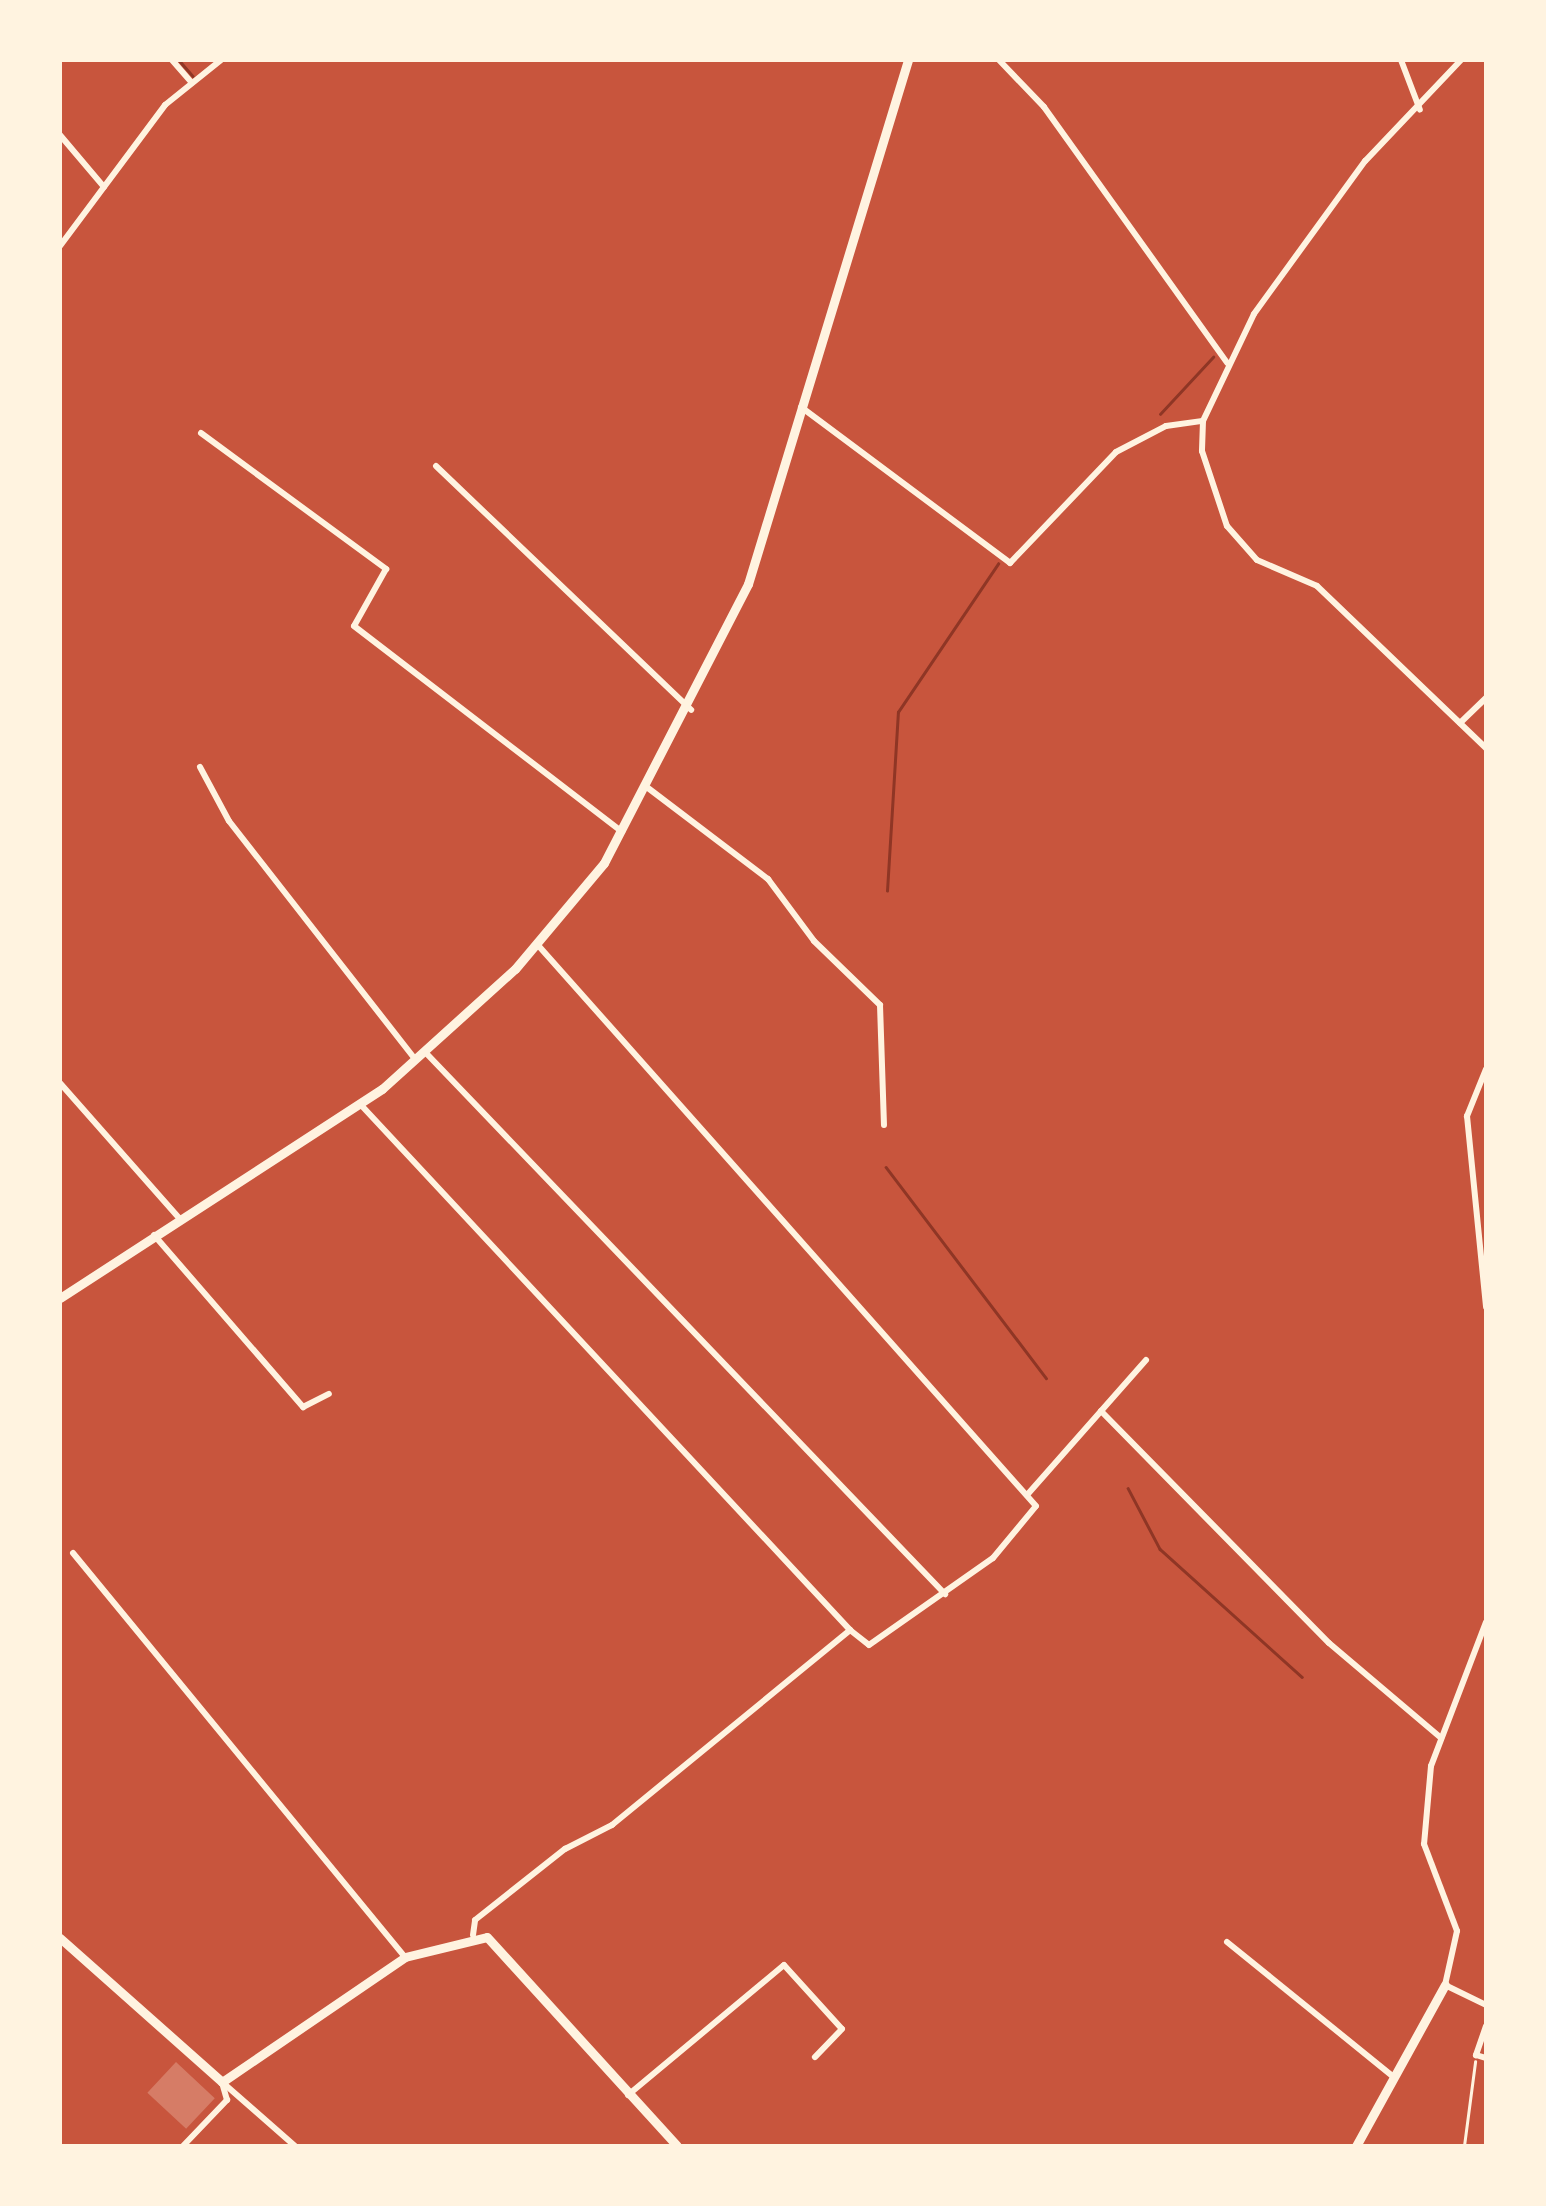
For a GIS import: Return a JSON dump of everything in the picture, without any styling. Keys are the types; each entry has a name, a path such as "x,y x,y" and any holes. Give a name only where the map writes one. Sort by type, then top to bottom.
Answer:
{"main road":[{"path":"60,1298 361,1104 416,1061 538,944 623,833 690,710 753,571 908,60"},
{"path":"60,1938 222,2082 405,1958 473,1934 488,1936 677,2146"},
{"path":"1356,2146 1445,1985"}],"street":[{"path":"172,60 192,83"},
{"path":"61,243 192,83 220,60"},
{"path":"1000,60 1228,364"},
{"path":"1401,60 1420,110"},
{"path":"1461,60 1420,110 1366,162 1228,364 1203,421 1202,451 1228,526 1257,560 1317,586 1486,748"},
{"path":"60,134 104,187"},
{"path":"800,407 1010,563 1116,452 1166,426 1203,421"},
{"path":"202,432 386,569 354,626 623,833"},
{"path":"436,466 690,710"},
{"path":"1460,723 1486,698"},
{"path":"200,767 230,821 416,1061"},
{"path":"648,788 768,878 814,941 880,1005 884,1125"},
{"path":"361,1104 850,1630 869,1645 945,1594 1004,1545 1036,1506 538,944"},
{"path":"426,1052 945,1594"},
{"path":"1486,1068 1467,1116 1486,1307"},
{"path":"60,1083 179,1218"},
{"path":"154,1235 303,1407 329,1394"},
{"path":"1027,1495 1146,1360"},
{"path":"1101,1411 1329,1643 1441,1738"},
{"path":"73,1554 405,1958"},
{"path":"1486,1622 1441,1738 1424,1844 1457,1932 1445,1985 1486,2005"},
{"path":"473,1934 475,1920 566,1849 612,1826 850,1630"},
{"path":"1227,1942 1394,2077"},
{"path":"628,2095 784,1965 842,2029 815,2057"},
{"path":"1486,2026 1476,2055 1486,2058"},
{"path":"183,2146 227,2100 222,2082"},
{"path":"222,2082 295,2146"}],"path":[{"path":"1464,2146 1476,2055"}],"building":[{"path":"176,2062 215,2098 186,2129 147,2093"}],"waterway":[{"path":"179,60 193,76"},
{"path":"1160,414 1213,357"},
{"path":"887,891 898,712 998,564"},
{"path":"886,1167 1046,1378"},
{"path":"1128,1488 1160,1549 1302,1677"}]}
